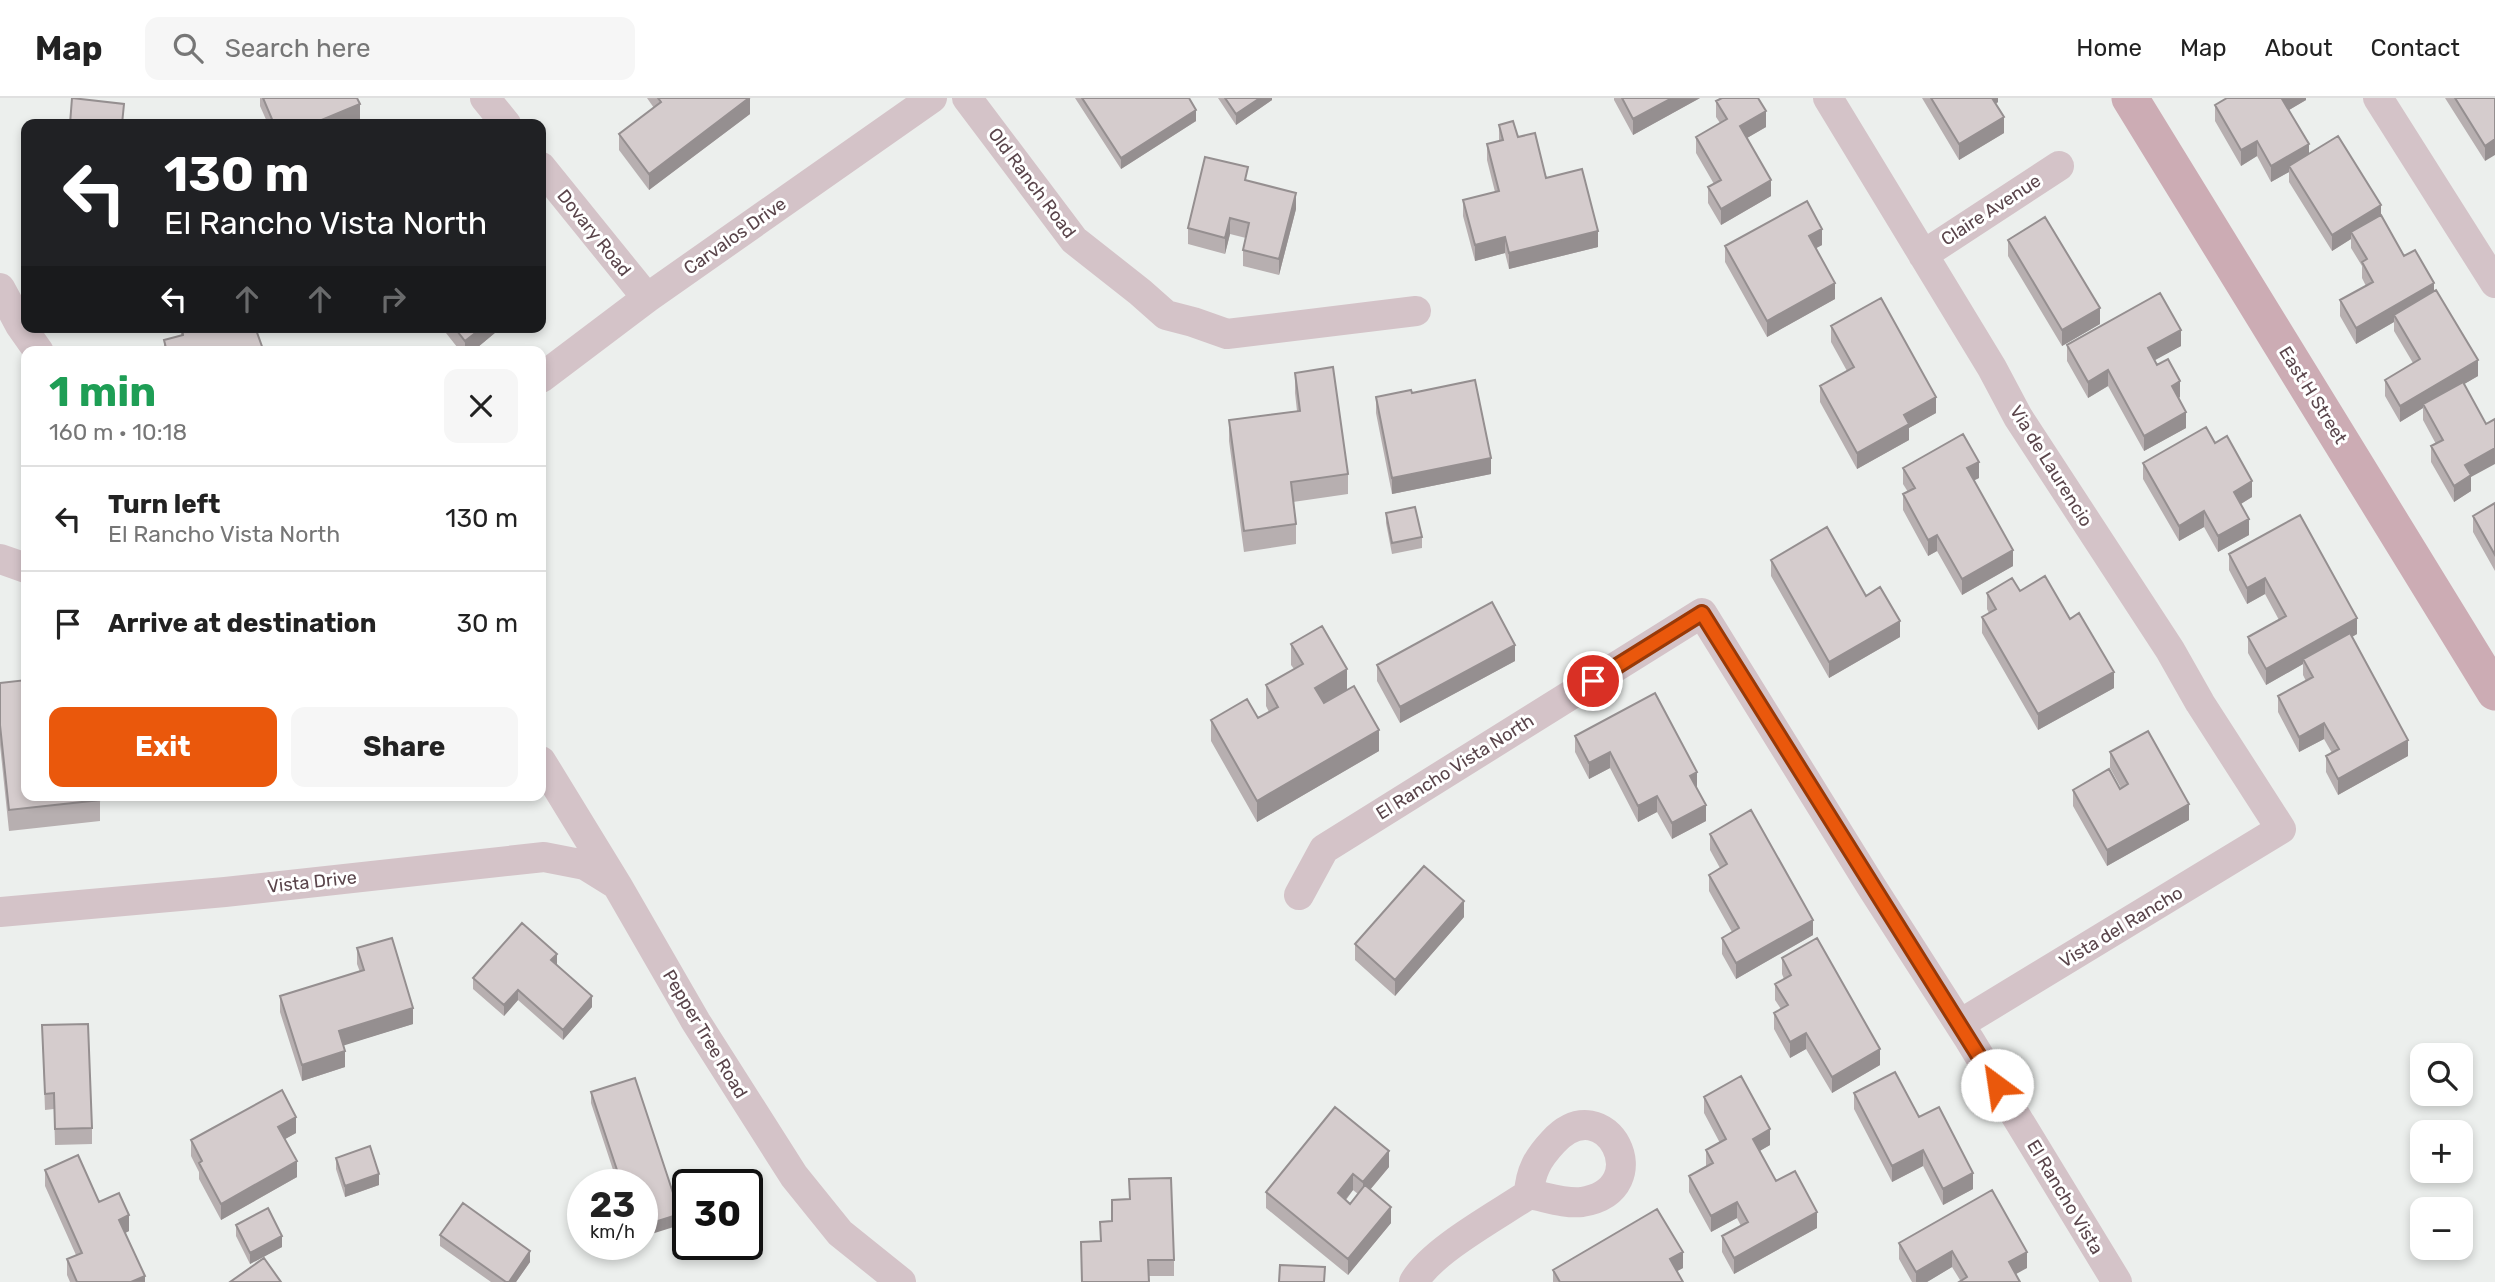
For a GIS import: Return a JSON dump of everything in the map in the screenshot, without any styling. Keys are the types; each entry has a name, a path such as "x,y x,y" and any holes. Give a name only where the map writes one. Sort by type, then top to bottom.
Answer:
{"main road":[{"name":"East H Street","path":"2130,98 2495,692"}],"street":[{"path":"485,98 502,119"},
{"name":"Carvalos Drive","path":"546,374 647,298 932,98"},
{"name":"Old Ranch Road","path":"967,98 1074,240 1166,315 1227,334 1416,311"},
{"name":"Via de Laurencio","path":"1828,98 1992,368 2018,417 2170,650 2200,703 2281,829"},
{"path":"2378,98 2495,283"},
{"name":"Claire Avenue","path":"1923,255 2059,166"},
{"name":"Dovary Road","path":"546,173 647,298"},
{"path":"0,288 21,326"},
{"path":"0,559 21,566"},
{"name":"El Rancho Vista North","path":"1299,895 1324,849 1702,613"},
{"name":"El Rancho Vista","path":"1702,613 2118,1282"},
{"name":"Pepper Tree Road","path":"546,769 696,1022 794,1176 841,1233 901,1282"},
{"name":"Vista del Rancho","path":"1960,1024 2281,829"},
{"name":"Vista Drive","path":"0,912 225,892 544,857 585,865 617,886"},
{"path":"1414,1282 1418,1274 1437,1255 1529,1194"}],"building":[{"path":"72,98 124,104 122,119 70,119"},
{"path":"263,98 357,98 360,104 324,119 272,119"},
{"path":"658,98 749,98 649,174 619,134 661,102"},
{"path":"1082,98 1189,98 1196,110 1121,158"},
{"path":"1225,98 1260,98 1236,114"},
{"path":"1622,98 1672,98 1633,119"},
{"path":"1722,98 1758,98 1766,111 1740,126 1771,180 1721,209 1708,187 1721,180 1696,137 1727,119 1716,101"},
{"path":"1931,98 1992,98 2004,117 1959,144"},
{"path":"2227,98 2283,98 2309,144 2271,166 2257,141 2241,150 2215,105"},
{"path":"2455,98 2495,98 2495,139 2485,146"},
{"path":"1513,121 1518,137 1535,133 1546,178 1582,169 1598,231 1509,253 1505,237 1475,245 1463,200 1499,191 1487,144 1503,140 1499,125"},
{"path":"2338,136 2381,205 2332,235 2289,166"},
{"path":"1205,157 1248,167 1245,180 1296,193 1279,259 1243,250 1249,223 1230,218 1225,238 1188,228"},
{"path":"1807,201 1822,229 1809,236 1835,283 1767,321 1725,246"},
{"path":"2381,215 2404,256 2415,250 2434,283 2356,328 2340,300 2373,282 2362,262 2367,259 2351,232"},
{"path":"2045,217 2100,308 2062,330 2008,240"},
{"path":"2436,290 2478,360 2400,406 2385,380 2420,359 2394,315"},
{"path":"2160,293 2181,330 2148,348 2157,365 2168,359 2180,381 2172,386 2186,412 2144,436 2108,370 2088,382 2067,345"},
{"path":"1881,298 1936,397 1904,415 1909,424 1857,453 1820,386 1854,367 1831,326"},
{"path":"257,333 262,346 166,346 164,340 183,335"},
{"path":"459,333 475,333 465,341"},
{"path":"1333,367 1348,474 1291,482 1296,524 1244,531 1229,420 1300,411 1295,373"},
{"path":"1475,380 1491,458 1392,478 1376,397 1411,390 1412,393"},
{"path":"2463,382 2486,424 2495,419 2495,448 2465,465 2471,475 2454,486 2431,446 2443,440 2423,404"},
{"path":"2206,427 2215,443 2227,436 2252,481 2234,492 2249,519 2218,536 2204,511 2179,526 2143,463"},
{"path":"1963,434 1979,462 1967,468 2013,550 1962,579 1937,535 1928,540 1903,494 1915,488 1903,468"},
{"path":"2495,503 2495,555 2473,516"},
{"path":"1415,507 1422,537 1392,543 1386,513"},
{"path":"2300,515 2357,618 2266,669 2248,637 2286,616 2265,578 2247,588 2229,554"},
{"path":"1827,527 1866,596 1880,587 1900,621 1829,662 1771,560"},
{"path":"2045,576 2070,619 2079,613 2114,672 2038,714 1982,617 1996,609 1987,593 2012,578 2020,591"},
{"path":"1492,602 1515,645 1400,707 1377,665"},
{"path":"1322,626 1347,669 1315,688 1324,703 1354,686 1379,730 1257,801 1211,720 1247,699 1258,718 1278,707 1266,685 1303,664 1291,644"},
{"path":"2350,633 2408,740 2338,779 2326,756 2339,749 2324,723 2299,737 2278,696 2313,677 2303,659"},
{"path":"21,681 21,801 91,801 9,810 0,725 0,683"},
{"path":"1655,693 1697,772 1690,776 1706,805 1672,823 1657,796 1638,806 1610,752 1589,763 1575,736"},
{"path":"2148,731 2189,804 2107,850 2073,790 2109,769 2120,789 2128,784 2110,752"},
{"path":"1751,810 1813,920 1736,963 1722,938 1739,928 1709,875 1727,864 1710,834"},
{"path":"1424,866 1464,901 1395,980 1355,944"},
{"path":"522,923 557,954 551,960 592,996 563,1030 518,990 504,1005 473,978"},
{"path":"392,938 413,1008 339,1031 345,1051 302,1065 280,996 364,970 357,948"},
{"path":"1817,938 1880,1049 1832,1077 1806,1033 1790,1042 1774,1013 1788,1005 1775,984 1791,975 1782,958"},
{"path":"88,1024 92,1128 55,1129 54,1093 45,1094 42,1025"},
{"path":"1895,1072 1919,1117 1939,1107 1973,1173 1943,1189 1923,1150 1892,1166 1854,1093"},
{"path":"1741,1076 1770,1129 1753,1139 1776,1181 1795,1171 1817,1212 1734,1258 1722,1236 1748,1222 1737,1202 1711,1216 1689,1176 1713,1163 1706,1150 1726,1139 1704,1097"},
{"path":"635,1078 672,1190 672,1217 658,1221 658,1169 617,1169 591,1092"},
{"path":"282,1090 296,1117 278,1127 297,1161 221,1204 199,1163 202,1161 191,1140"},
{"path":"1335,1107 1389,1151 1363,1182 1353,1174 1338,1193 1350,1204 1365,1185 1391,1207 1348,1259 1266,1192"},
{"path":"370,1146 379,1174 345,1186 336,1158"},
{"path":"78,1155 99,1202 119,1193 129,1215 119,1220 145,1276 131,1282 77,1282 67,1259 82,1253 45,1170"},
{"path":"1171,1178 1174,1260 1148,1260 1149,1282 1082,1282 1081,1242 1101,1241 1100,1222 1112,1221 1112,1200 1130,1199 1129,1179"},
{"path":"1992,1190 2027,1252 2009,1262 2020,1282 1959,1282 1967,1277 1952,1251 1916,1272 1899,1243"},
{"path":"463,1203 530,1251 509,1282 440,1235"},
{"path":"268,1208 282,1236 250,1253 236,1225"},
{"path":"1657,1209 1683,1252 1670,1259 1683,1282 1560,1282 1553,1270"},
{"path":"264,1258 281,1282 230,1282"},
{"path":"1280,1265 1325,1267 1324,1282 1279,1282"}],"route":[{"path":"1593,681 1702,613 1997,1085"}]}
